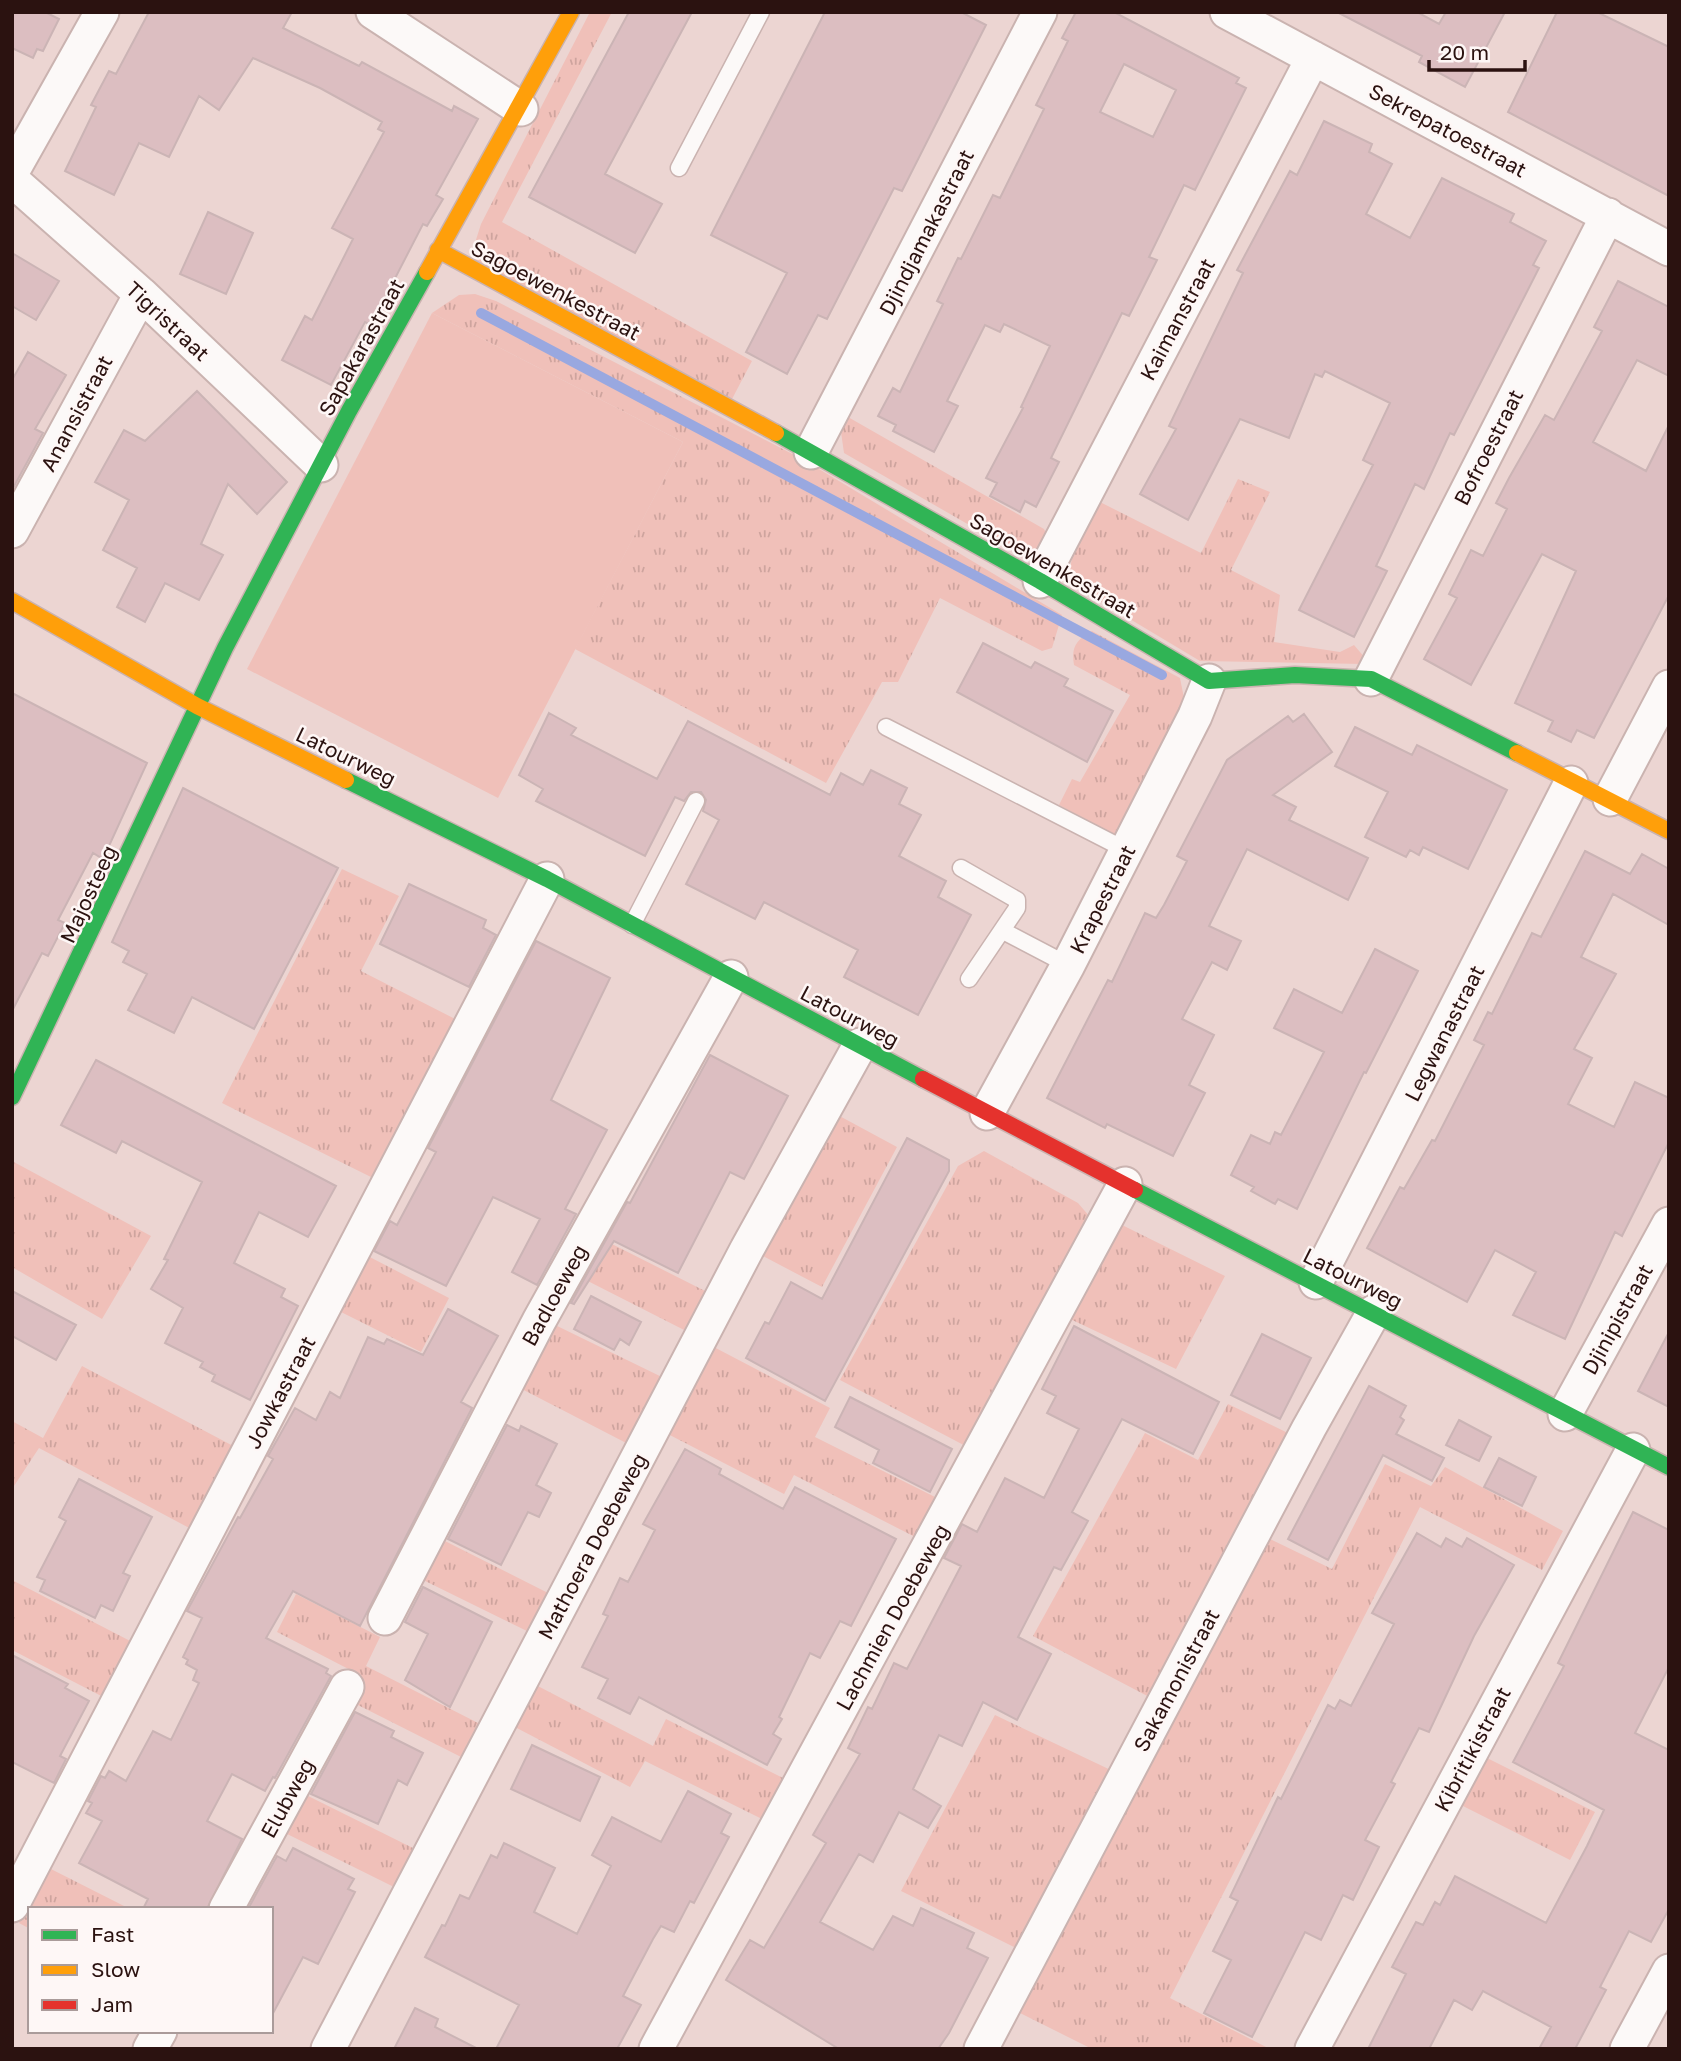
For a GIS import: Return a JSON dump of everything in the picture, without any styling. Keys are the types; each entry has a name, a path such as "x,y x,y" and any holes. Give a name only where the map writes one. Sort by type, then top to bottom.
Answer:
{"street":[{"path":"12,172 102,12"},
{"path":"373,12 521,108"},
{"name":"Sapakarastraat","path":"197,706 321,464 438,250 521,108 571,12"},
{"name":"Djindjamakastraat","path":"811,452 1040,12"},
{"name":"Sekrepatoestraat","path":"1227,12 1669,249"},
{"name":"Kaimanstraat","path":"1041,580 1314,58"},
{"name":"Tigristraat","path":"12,180 141,294 321,464"},
{"name":"Bofroestraat","path":"1371,679 1608,215"},
{"name":"Sagoewenkestraat","path":"438,250 1041,580 1209,681"},
{"name":"Anansistraat","path":"12,531 141,294"},
{"name":"Latourweg","path":"12,601 197,706 547,879 987,1113 1669,1467"},
{"path":"1209,681 1295,675 1371,679 1669,831"},
{"name":"Krapestraat","path":"987,1113 1068,965 1195,716 1209,681"},
{"path":"1609,799 1669,687"},
{"name":"Majosteeg","path":"12,1097 96,928 197,706"},
{"name":"Legwanastraat","path":"1316,1282 1572,783"},
{"name":"Jowkastraat","path":"12,1905 547,879"},
{"name":"Badloeweg","path":"385,1618 539,1321 731,976"},
{"name":"Mathoera Doebeweg","path":"328,2049 747,1249 860,1045"},
{"name":"Lachmien Doebeweg","path":"656,2049 1125,1184"},
{"name":"Djinipistraat","path":"1564,1414 1669,1224"},
{"name":"Sakamonistraat","path":"981,2049 1309,1428 1374,1312"},
{"name":"Kibritikistraat","path":"1312,2049 1633,1450"},
{"name":"Elubweg","path":"227,1907 347,1687"},
{"path":"1627,2049 1669,1971"},
{"path":"150,2049 159,2033"}],"lane":[{"path":"679,168 761,12"},
{"path":"886,727 1126,850"},
{"path":"632,925 696,801"},
{"path":"961,868 1017,900 1017,908 969,979"},
{"path":"1003,931 1068,965"}],"green space":[{"path":"590,12 612,12 502,222 752,361 732,399 474,259 474,246 481,224"},
{"path":"475,294 496,301 804,460 1062,615 1052,648 1042,651 940,598 898,682 882,682 826,783 575,649 683,442 432,313 459,295"},
{"path":"432,313 683,442 498,798 247,669"},
{"path":"848,417 1044,529 1050,541 1030,560 844,453 841,432"},
{"path":"1238,479 1270,492 1231,570 1280,595 1274,642 1340,652 1354,645 1366,659 1363,664 1200,661 1073,585 1073,553 1100,502 1201,553"},
{"path":"1092,631 1180,678 1187,713 1122,834 1111,834 1059,805 1072,779 1080,782 1130,695 1074,665 1073,653 1076,645"},
{"path":"342,869 399,896 361,971 463,1023 379,1181 222,1103"},
{"path":"834,1113 897,1147 822,1287 759,1254"},
{"path":"984,1151 1078,1203 1090,1217 975,1451 840,1380 958,1166"},
{"path":"12,1161 151,1236 102,1319 12,1267"},
{"path":"1118,1223 1225,1276 1176,1369 1068,1318"},
{"path":"596,1236 711,1294 690,1333 574,1274"},
{"path":"362,1253 449,1298 421,1352 333,1308"},
{"path":"549,1322 668,1380 632,1446 514,1385"},
{"path":"710,1345 830,1408 815,1437 937,1498 917,1538 794,1475 784,1494 664,1432"},
{"path":"82,1366 237,1448 193,1530 39,1448 12,1489 12,1421 43,1438"},
{"path":"1228,1404 1294,1436 1153,1699 1033,1636 1145,1433 1198,1460"},
{"path":"1385,1464 1431,1486 1445,1467 1563,1531 1542,1570 1420,1507 1170,1998 1270,2049 1092,2049 1014,2010 1264,1536 1332,1569"},
{"path":"435,1536 552,1595 531,1633 415,1576"},
{"path":"12,1580 138,1645 109,1700 12,1650"},
{"path":"296,1594 380,1637 366,1666 482,1725 465,1759 348,1700 360,1675 277,1632"},
{"path":"534,1684 653,1746 666,1719 787,1780 766,1821 645,1761 630,1787 511,1725"},
{"path":"995,1715 1117,1773 1022,1951 901,1891"},
{"path":"1479,1754 1595,1812 1570,1860 1455,1802"},
{"path":"296,1790 419,1851 400,1890 277,1829"},
{"path":"47,1867 126,1907 28,1907 28,1928 19,1923"}],"building":[{"path":"12,12 45,12 59,19 43,51 37,49 33,58 12,48"},
{"path":"149,12 292,12 283,28 359,66 362,62 452,111 454,106 478,119 436,195 443,199 427,226 423,224 371,325 365,322 331,385 282,360 305,316 312,320 353,239 332,228 384,132 378,129 382,122 320,88 253,58 219,110 199,96 169,157 139,143 114,195 65,171 96,107 91,105 109,71 116,74"},
{"path":"629,12 692,12 605,174 662,204 635,253 529,197"},
{"path":"825,12 961,12 986,25 902,191 894,188 827,319 818,315 787,374 746,352 787,273 711,235"},
{"path":"1076,12 1114,12 1239,78 1236,83 1246,88 1195,190 1184,185 1149,257 1157,260 1129,316 1122,313 1051,458 1059,462 1036,507 1025,501 1020,512 990,496 997,483 986,478 1023,408 1021,407 1050,346 1004,324 1000,332 985,325 947,401 958,406 934,452 893,431 896,425 878,416 893,388 900,392 943,304 937,301 958,258 961,259 993,195 1000,198 1044,109 1036,105 1068,41 1062,38","holes":["1124,64 1176,90 1153,137 1100,112"]},
{"path":"1337,12 1417,12 1439,24 1446,12 1505,12 1465,87 1419,62 1422,56"},
{"path":"1557,12 1597,12 1669,47 1669,196 1508,112"},
{"path":"1324,121 1372,144 1369,152 1392,164 1366,214 1410,238 1442,178 1514,214 1510,222 1546,241 1533,265 1539,268 1454,435 1450,433 1424,489 1415,484 1376,566 1387,571 1354,637 1299,610 1373,465 1363,460 1390,403 1325,371 1322,377 1315,374 1289,438 1240,419 1188,520 1140,494 1176,429 1169,426 1243,273 1237,270 1290,171 1297,175"},
{"path":"208,212 253,233 226,294 180,274"},
{"path":"12,253 59,281 36,320 12,306"},
{"path":"1618,281 1669,307 1669,376 1637,360 1593,442 1646,471 1669,425 1669,595 1594,738 1577,730 1571,742 1548,731 1553,721 1515,703 1576,571 1542,554 1471,685 1424,659 1457,598 1449,594 1471,550 1483,556 1507,509 1496,503 1509,478 1545,415 1554,420 1602,331 1594,327"},
{"path":"28,352 66,375 35,429 43,433 12,490 12,380"},
{"path":"197,391 287,482 257,514 228,484 201,544 223,555 199,600 165,583 145,622 117,607 137,568 103,550 129,500 95,482 124,430 145,441"},
{"path":"983,643 1031,668 1035,662 1068,679 1064,686 1113,711 1087,762 957,692"},
{"path":"12,693 147,763 103,859 93,853 58,920 65,923 48,956 42,953 12,1011"},
{"path":"549,713 576,728 571,735 657,779 688,721 830,795 841,773 863,785 871,770 907,788 899,804 921,815 899,856 946,881 938,897 971,915 918,1015 844,977 858,950 764,902 755,919 686,884 719,820 703,811 706,800 701,792 691,792 684,801 675,797 645,856 536,801 543,789 519,775"},
{"path":"1304,714 1332,752 1273,795 1296,807 1289,820 1368,858 1348,900 1247,849 1209,926 1241,941 1227,970 1212,962 1182,1019 1214,1035 1189,1085 1205,1093 1173,1156 1107,1124 1105,1128 1047,1098 1108,980 1112,982 1145,913 1156,918 1164,905 1187,861 1177,856 1227,760 1288,716 1293,722"},
{"path":"1355,727 1412,755 1417,745 1507,790 1468,869 1423,847 1419,855 1410,850 1406,857 1365,837 1388,792 1335,766"},
{"path":"183,788 338,868 254,1029 192,997 174,1033 128,1010 147,974 123,962 129,951 112,942"},
{"path":"1585,851 1630,874 1642,854 1669,869 1669,925 1613,894 1581,957 1616,974 1574,1049 1592,1058 1568,1104 1614,1127 1635,1082 1669,1098 1669,1142 1622,1236 1615,1232 1565,1339 1513,1315 1536,1272 1495,1250 1467,1302 1367,1248 1400,1187 1404,1189 1432,1140 1435,1141 1484,1045 1474,1040 1488,1012 1492,1014 1532,933 1541,937"},
{"path":"409,884 486,920 483,928 496,935 469,987 380,944"},
{"path":"536,941 610,978 551,1100 607,1130 565,1209 576,1214 537,1285 512,1272 540,1219 493,1197 446,1286 374,1251 390,1221 397,1225 436,1152 428,1148"},
{"path":"1375,949 1418,971 1366,1073 1364,1072 1297,1209 1278,1199 1275,1204 1251,1191 1254,1187 1231,1175 1251,1135 1270,1144 1275,1132 1281,1135 1324,1052 1274,1028 1294,989 1342,1013"},
{"path":"710,1055 788,1096 744,1179 730,1172 678,1273 614,1241 574,1304 571,1303 627,1202 630,1203"},
{"path":"96,1060 336,1186 308,1237 259,1212 234,1263 285,1289 281,1297 298,1306 250,1400 212,1381 215,1375 200,1367 203,1362 165,1343 183,1308 151,1289 168,1260 164,1259 202,1182 122,1141 116,1153 61,1125"},
{"path":"907,1138 949,1160 949,1171 825,1401 746,1358 765,1322 769,1324 791,1282 822,1299"},
{"path":"12,1291 76,1325 56,1360 12,1336"},
{"path":"591,1296 641,1322 629,1345 620,1339 614,1350 574,1329"},
{"path":"448,1309 498,1336 461,1402 472,1408 360,1626 293,1591 266,1638 328,1669 326,1673 331,1676 275,1778 273,1777 265,1791 232,1774 207,1821 242,1839 208,1907 144,1907 148,1899 79,1863 102,1821 86,1813 92,1803 88,1801 101,1776 105,1778 109,1771 126,1781 153,1731 171,1740 199,1683 193,1680 197,1670 186,1664 188,1660 183,1657 202,1618 187,1611 273,1459 268,1456 295,1408 316,1420 330,1392 340,1398 368,1337 384,1344 387,1339 423,1355"},
{"path":"1074,1326 1219,1402 1193,1454 1122,1419 1072,1512 1088,1521 1061,1570 1054,1567 1018,1637 1051,1654 1017,1720 983,1702 962,1746 939,1735 913,1789 941,1806 928,1828 899,1812 873,1862 859,1854 820,1922 873,1950 893,1916 913,1926 921,1908 974,1933 967,1948 988,1958 949,2033 938,2049 839,2049 726,1980 750,1940 764,1948 826,1843 813,1835 860,1754 848,1748 868,1707 872,1709 894,1663 907,1669 961,1566 944,1558 962,1524 977,1532 1005,1478 1044,1498 1079,1429 1047,1413 1056,1396 1042,1389"},
{"path":"1669,1332 1669,1407 1638,1391"},
{"path":"1262,1334 1311,1358 1280,1419 1231,1395"},
{"path":"1369,1386 1406,1406 1400,1417 1404,1420 1396,1434 1444,1458 1432,1481 1383,1455 1328,1560 1288,1539"},
{"path":"850,1397 952,1449 930,1492 873,1463 879,1450 835,1427"},
{"path":"1459,1420 1491,1437 1479,1461 1446,1445"},
{"path":"507,1425 519,1431 521,1426 557,1444 536,1485 551,1493 539,1517 528,1512 501,1565 448,1539"},
{"path":"685,1449 721,1469 719,1474 783,1509 795,1487 896,1539 851,1626 840,1621 820,1658 810,1653 779,1717 782,1719 773,1734 781,1739 767,1765 639,1697 630,1714 598,1698 608,1679 582,1667 608,1616 603,1614 620,1578 628,1582 655,1530 643,1524"},
{"path":"1499,1458 1536,1477 1522,1506 1484,1487"},
{"path":"79,1479 152,1517 123,1573 130,1576 113,1611 101,1605 95,1618 40,1591 45,1580 37,1577 66,1521 59,1517"},
{"path":"1633,1512 1669,1530 1669,1667 1635,1733 1669,1750 1669,1909 1651,1942 1629,1931 1600,1987 1606,1990 1575,2049 1539,2049 1551,2027 1483,1991 1472,2010 1454,2000 1429,2049 1368,2049 1406,1974 1392,1967 1416,1922 1423,1925 1435,1902 1440,1905 1455,1876 1546,1923 1587,1846 1604,1810 1513,1762 1564,1666 1558,1663"},
{"path":"1417,1533 1441,1547 1446,1538 1462,1547 1467,1538 1514,1565 1474,1636 1429,1732 1419,1728 1391,1782 1395,1784 1365,1840 1379,1847 1353,1900 1343,1895 1321,1940 1305,1932 1252,2037 1204,2013 1231,1960 1213,1951 1238,1901 1230,1897 1278,1797 1281,1799 1328,1705 1335,1709 1340,1700 1351,1706 1394,1624 1372,1613"},
{"path":"423,1587 492,1622 450,1707 405,1680 428,1634 405,1622"},
{"path":"12,1655 68,1684 65,1688 89,1701 60,1756 66,1759 54,1783 12,1762"},
{"path":"355,1712 394,1731 391,1737 423,1753 407,1785 398,1780 378,1824 311,1794"},
{"path":"532,1745 600,1777 580,1821 511,1789"},
{"path":"688,1791 731,1814 721,1833 729,1837 694,1903 690,1901 674,1932 661,1926 653,1939 623,1996 641,2005 617,2049 496,2049 519,2005 425,1957 442,1925 445,1926 460,1895 469,1899 491,1855 497,1858 504,1843 555,1868 534,1912 577,1934 611,1866 592,1855 612,1817 661,1842"},
{"path":"293,1848 354,1879 348,1889 355,1892 318,1964 303,1957 273,2013 273,1907 249,1907 277,1856 286,1861"},
{"path":"415,2008 438,2019 435,2027 478,2049 394,2049"}],"waterway":[{"path":"481,313 1162,675"}],"traffic: fast":[{"path":"12,1097 225,648 349,411 427,272"},
{"path":"776,433 1040,581 1209,681 1295,675 1371,679 1517,753"},
{"path":"346,780 547,879 923,1079"},
{"path":"1135,1190 1669,1467"}],"traffic: slow":[{"path":"427,272 571,12"},
{"path":"438,250 776,433"},
{"path":"12,601 197,706 346,780"},
{"path":"1517,753 1669,831"}],"traffic: jam":[{"path":"923,1079 1135,1190"}]}
